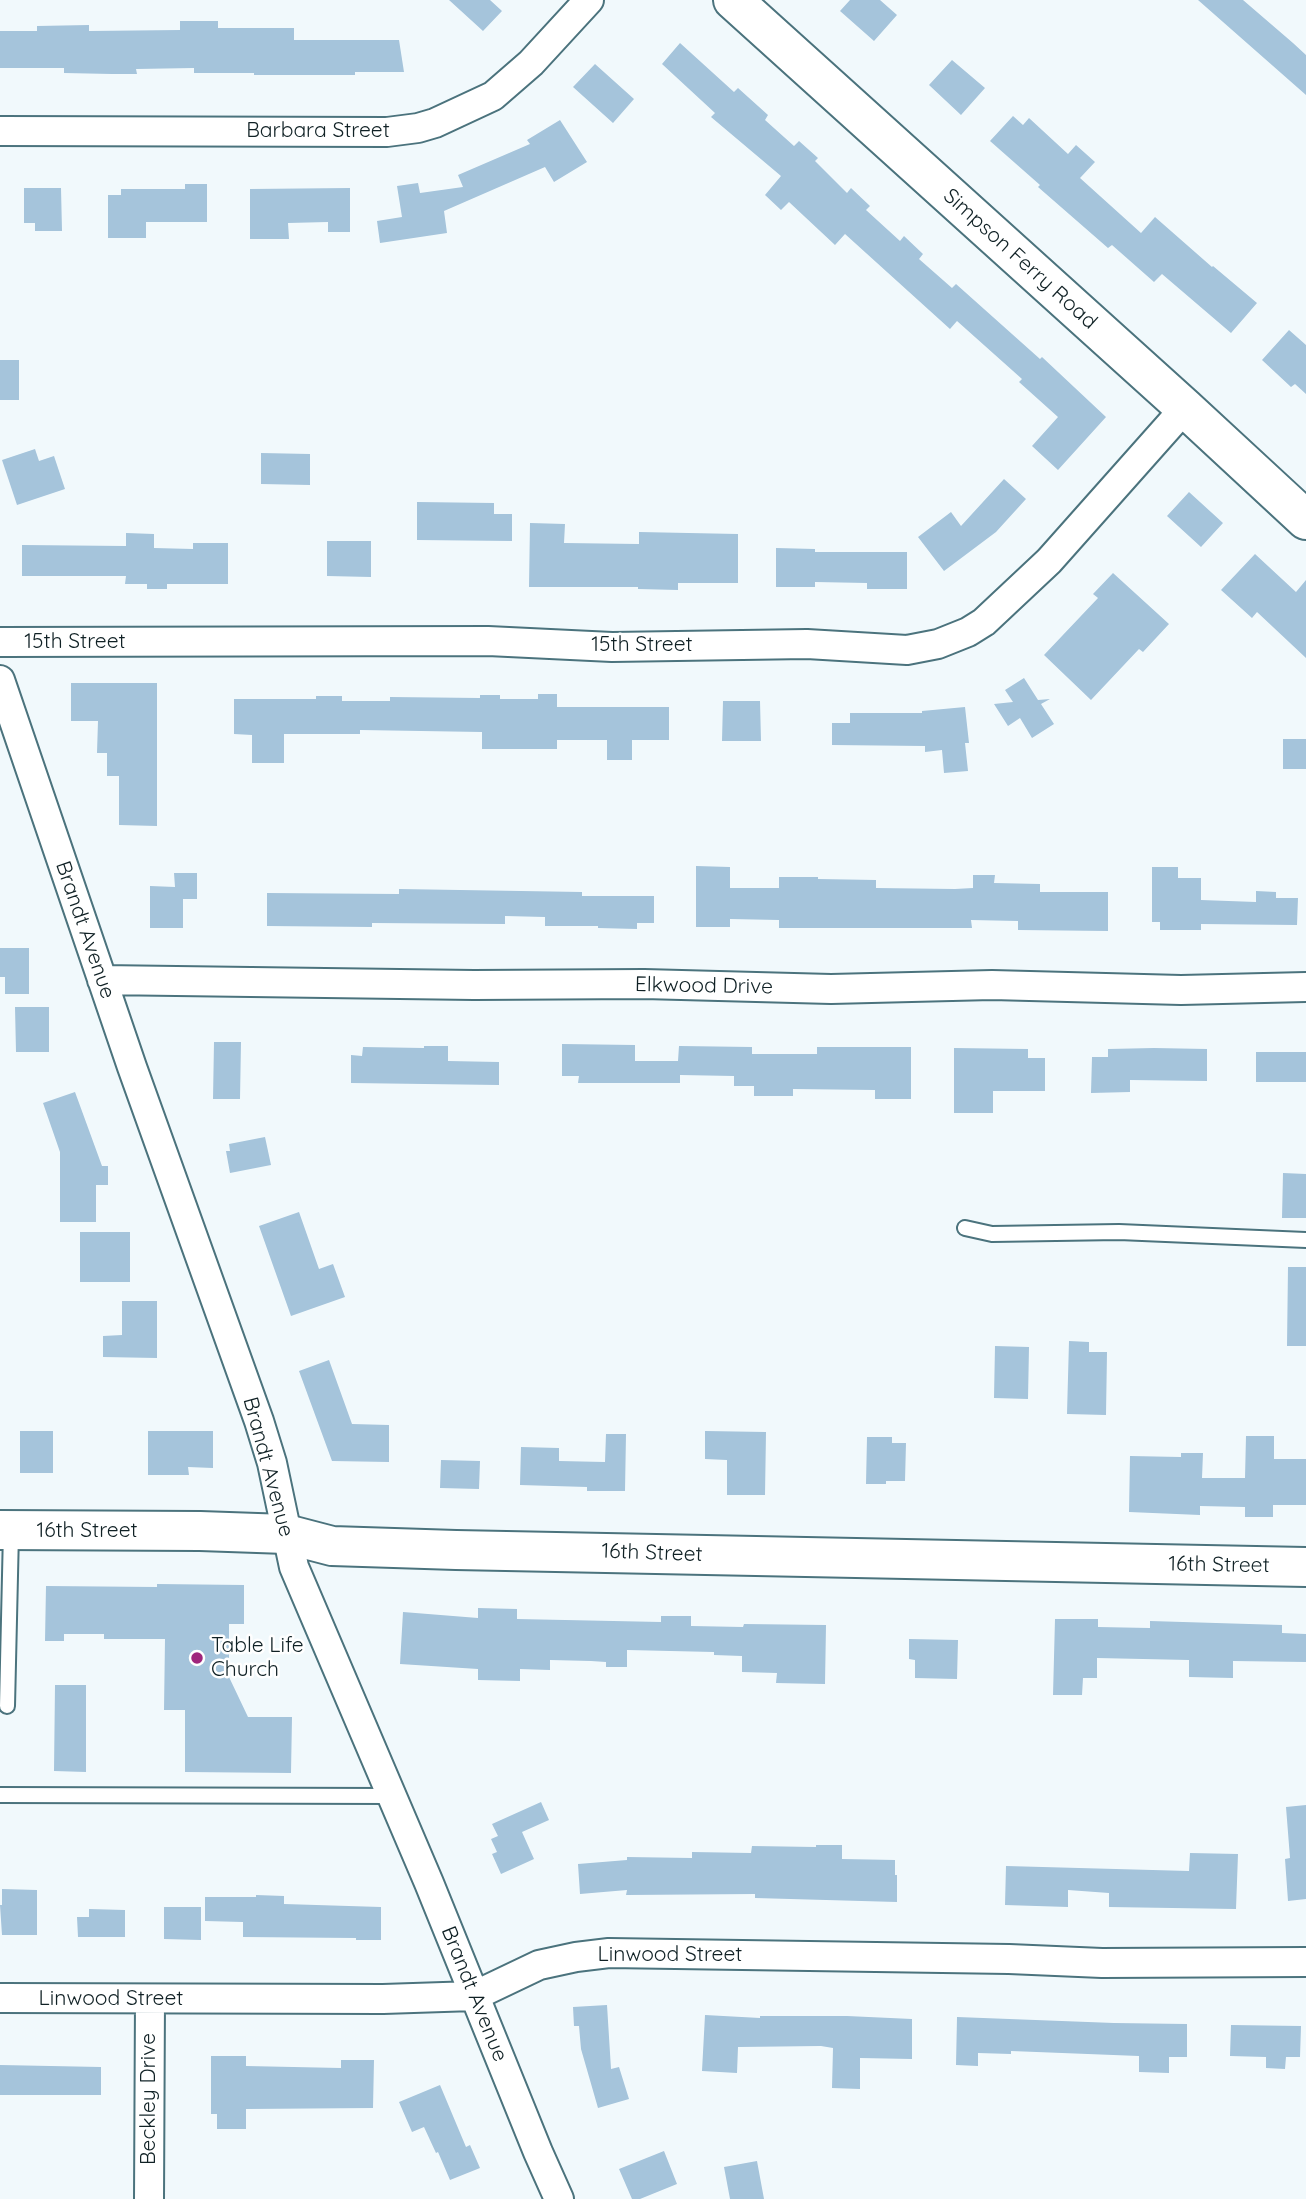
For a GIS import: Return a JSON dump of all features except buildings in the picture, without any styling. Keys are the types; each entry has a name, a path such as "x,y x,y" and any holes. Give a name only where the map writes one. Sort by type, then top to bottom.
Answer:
{"street":[{"name":"Barbara Street","path":"0,131 387,132 418,128 493,96 531,63 589,0"},
{"name":"Simpson Ferry Road","path":"733,0 1306,520"},
{"name":"15th Street","path":"0,642 488,641 612,647 807,644 907,650 939,644 984,622 1049,561 1185,408"},
{"name":"Brandt Avenue","path":"0,680 102,980 259,1421 272,1463 296,1573 392,1796 559,2199"},
{"name":"Elkwood Drive","path":"102,980 474,985 644,984 831,989 992,985 1181,990 1306,987"},
{"name":"16th Street","path":"6,1530 286,1534 332,1546 401,1548 1306,1567"},
{"name":"Linwood Street","path":"0,1998 369,1999 474,1996 539,1965 609,1953 982,1958 1102,1963 1306,1962"},
{"name":"Beckley Drive","path":"149,2199 150,1999"}],"lane":[{"path":"965,1228 992,1234 1119,1233 1306,1240"},
{"path":"6,1530 7,1706"},
{"path":"0,1795 392,1796"}],"place":[{"name":"Table Life Church","path":"197,1658"}]}
